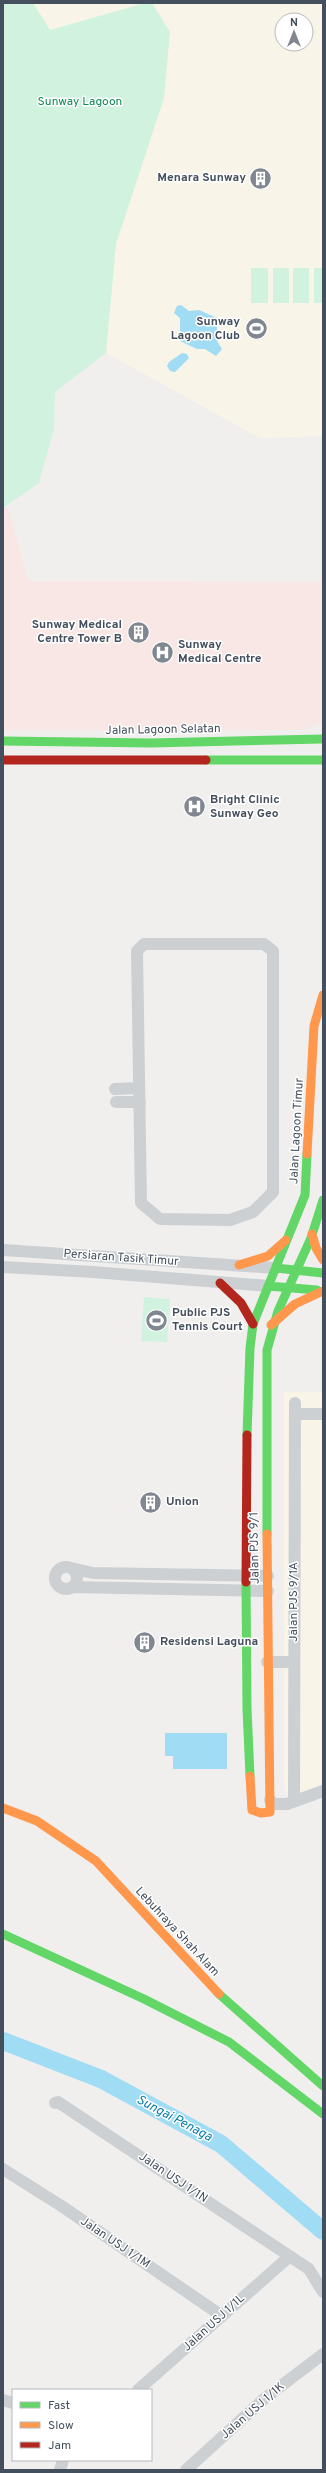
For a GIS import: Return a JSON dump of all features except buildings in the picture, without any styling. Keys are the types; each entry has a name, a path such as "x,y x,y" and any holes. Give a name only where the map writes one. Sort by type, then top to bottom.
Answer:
{"main road":[{"name":"Jalan Lagoon Selatan","path":"3,741 152,743 321,739"},
{"path":"3,760 322,761"},
{"name":"Jalan Lagoon Timur","path":"268,1286 301,1209 307,1181 314,1026 323,995"},
{"path":"287,1288 312,1234 323,1200"},
{"path":"312,1234 316,1248 323,1260"},
{"path":"239,1265 268,1256 290,1235"},
{"path":"276,1268 323,1272"},
{"path":"220,1283 241,1303 253,1324"},
{"path":"268,1286 323,1290"},
{"name":"Jalan PJS 9/1","path":"268,1286 253,1324 250,1348 248,1404 246,1576 247,1708 252,1810 261,1813 270,1806 267,1662 267,1350 271,1325 287,1288"},
{"path":"271,1325 293,1303 305,1296 323,1290"},
{"name":"Lebuhraya Shah Alam","path":"3,1808 37,1821 96,1861 212,1988 323,2086"},
{"path":"3,1934 144,1999 229,2042 323,2114"}],"street":[{"path":"144,944 264,944 273,950 273,1192 253,1212 230,1220 160,1219 141,1203 139,1088 137,951 144,944"},
{"path":"115,1089 139,1088"},
{"path":"116,1102 140,1102"},
{"name":"Persiaran Tasik Timur","path":"3,1250 276,1268"},
{"name":"Persiaran Tasik Timur","path":"3,1267 93,1272 268,1286"},
{"name":"Jalan PJS 9/1A","path":"294,1801 295,1408 323,1414"},
{"path":"268,1576 93,1573 72,1568 60,1568 55,1577 59,1586 66,1588 268,1591"},
{"path":"72,1568 77,1577 72,1587"},
{"path":"267,1662 294,1662"},
{"path":"270,1806 274,1804 281,1805 323,1791"},
{"name":"Jalan USJ 1/1N","path":"55,2103 58,2102 109,2135 290,2256"},
{"name":"Jalan USJ 1/1M","path":"5,2170 63,2207 222,2316"},
{"path":"290,2256 310,2270 323,2292"},
{"name":"Jalan USJ 1/1L","path":"139,2389 290,2256"},
{"name":"Jalan USJ 1/1K","path":"186,2470 264,2399 323,2354"}],"shaded area":[{"path":"3,3 323,3 323,436 260,438 106,353 55,392 54,429 39,483 3,508"},
{"name":"Sunway Medical Centre","path":"8,507 28,581 323,582 323,722 306,729 298,730 3,730 3,508"},
{"path":"284,1392 323,1392 323,1794 290,1807 284,1784"}],"green space":[{"name":"Sunway Lagoon","path":"3,3 33,3 50,30 145,3 152,3 170,32 164,98 116,244 106,353 55,392 54,429 39,483 3,508"},
{"path":"251,268 268,268 268,303 251,303"},
{"path":"273,268 289,268 289,303 273,303"},
{"path":"293,268 309,268 309,303 293,303"},
{"path":"314,268 323,268 323,303 314,303"},
{"name":"Public PJS Tennis Court","path":"144,1297 170,1299 167,1342 141,1341"}],"water":[{"path":"181,305 189,311 199,310 217,318 217,341 222,349 216,356 205,349 197,349 180,341 180,318 174,313 177,306"},
{"path":"182,353 187,354 189,358 175,372 170,371 167,366 169,362"},
{"path":"165,1733 227,1733 227,1769 173,1769 173,1756 165,1756"}],"waterway":[{"name":"Sungai Penaga","path":"3,2041 101,2079 221,2144 323,2231"}],"traffic: fast":[{"path":"3,741 151,743 323,739"},
{"path":"206,760 323,760"},
{"path":"247,1435 250,1348 253,1324 305,1195 307,1154"},
{"path":"267,1534 267,1350 278,1311 311,1238 323,1200"},
{"path":"276,1268 323,1273"},
{"path":"268,1286 317,1290"},
{"path":"246,1582 247,1709 250,1776"},
{"path":"3,1934 144,1999 229,2042 323,2114"},
{"path":"219,1994 323,2086"}],"traffic: slow":[{"path":"307,1154 314,1026 323,995"},
{"path":"312,1234 316,1248 323,1260"},
{"path":"239,1265 268,1256 286,1240"},
{"path":"271,1325 295,1304 323,1291"},
{"path":"250,1776 252,1810 261,1813 270,1812 267,1534"},
{"path":"3,1808 37,1821 96,1861 219,1994"}],"traffic: jam":[{"path":"3,760 206,760"},
{"path":"220,1283 241,1303 253,1324"},
{"path":"246,1582 247,1435"}],"place":[{"name":"Menara Sunway","path":"261,178"},
{"name":"Sunway Lagoon Club","path":"256,329"},
{"name":"Sunway Medical Centre Tower B","path":"138,632"},
{"name":"Sunway Medical Centre","path":"163,652"},
{"name":"Bright Clinic Sunway Geo","path":"194,807"},
{"name":"Public PJS Tennis Court","path":"156,1320"},
{"name":"Union","path":"151,1502"},
{"name":"Residensi Laguna","path":"145,1642"}]}
